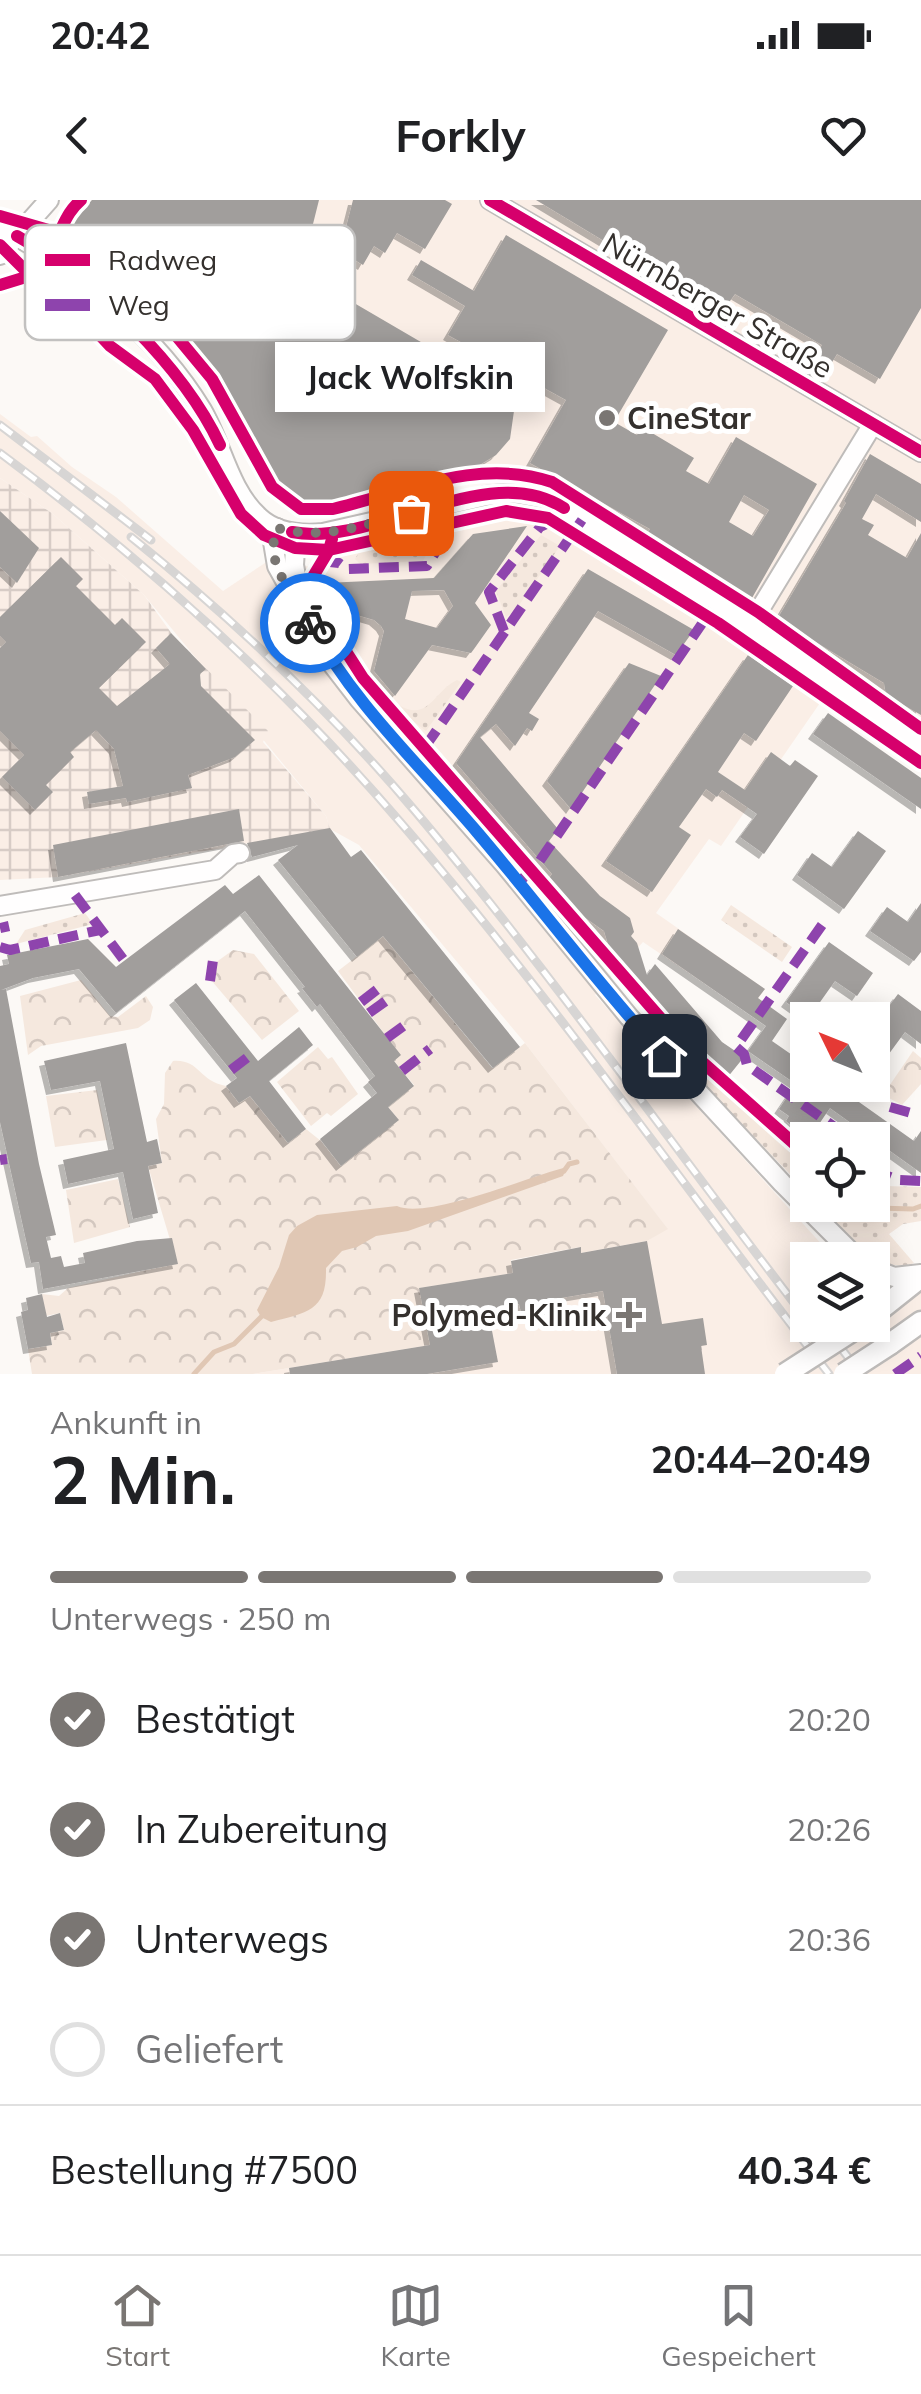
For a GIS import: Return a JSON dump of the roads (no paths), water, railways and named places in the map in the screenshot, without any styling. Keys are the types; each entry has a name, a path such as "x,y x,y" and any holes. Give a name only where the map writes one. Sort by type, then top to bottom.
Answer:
{"main road":[{"path":"890,1301 921,1276"},
{"path":"844,1374 921,1322"},
{"path":"784,1374 834,1342"}],"street":[{"path":"0,256 8,232 49,200"},
{"name":"Nürnberger Straße","path":"490,200 921,452"},
{"path":"142,340 200,407 246,504 262,520 286,530 332,532 486,496 513,493 556,503 920,743"},
{"path":"749,627 873,424"},
{"path":"286,530 273,542 276,566 350,688 512,874 628,1017 841,1242"},
{"path":"0,906 214,870 240,853"},
{"path":"890,1275 921,1276"}],"waterway":[{"path":"564,1171 577,1162"},
{"path":"890,1208 921,1206"},
{"path":"194,1374 214,1352 234,1344 263,1315"}],"railway":[{"path":"0,425 151,540"},
{"path":"0,453 160,581 261,674 356,772 512,958 829,1374"},
{"path":"131,537 280,667 415,811 565,1000 790,1297"},
{"path":"836,1342 861,1374"}],"place":[{"name":"CineStar","path":"607,418"},
{"name":"Jack Wolfskin","path":"411,513"},
{"name":"Polymed-Klinik","path":"629,1315"}]}
